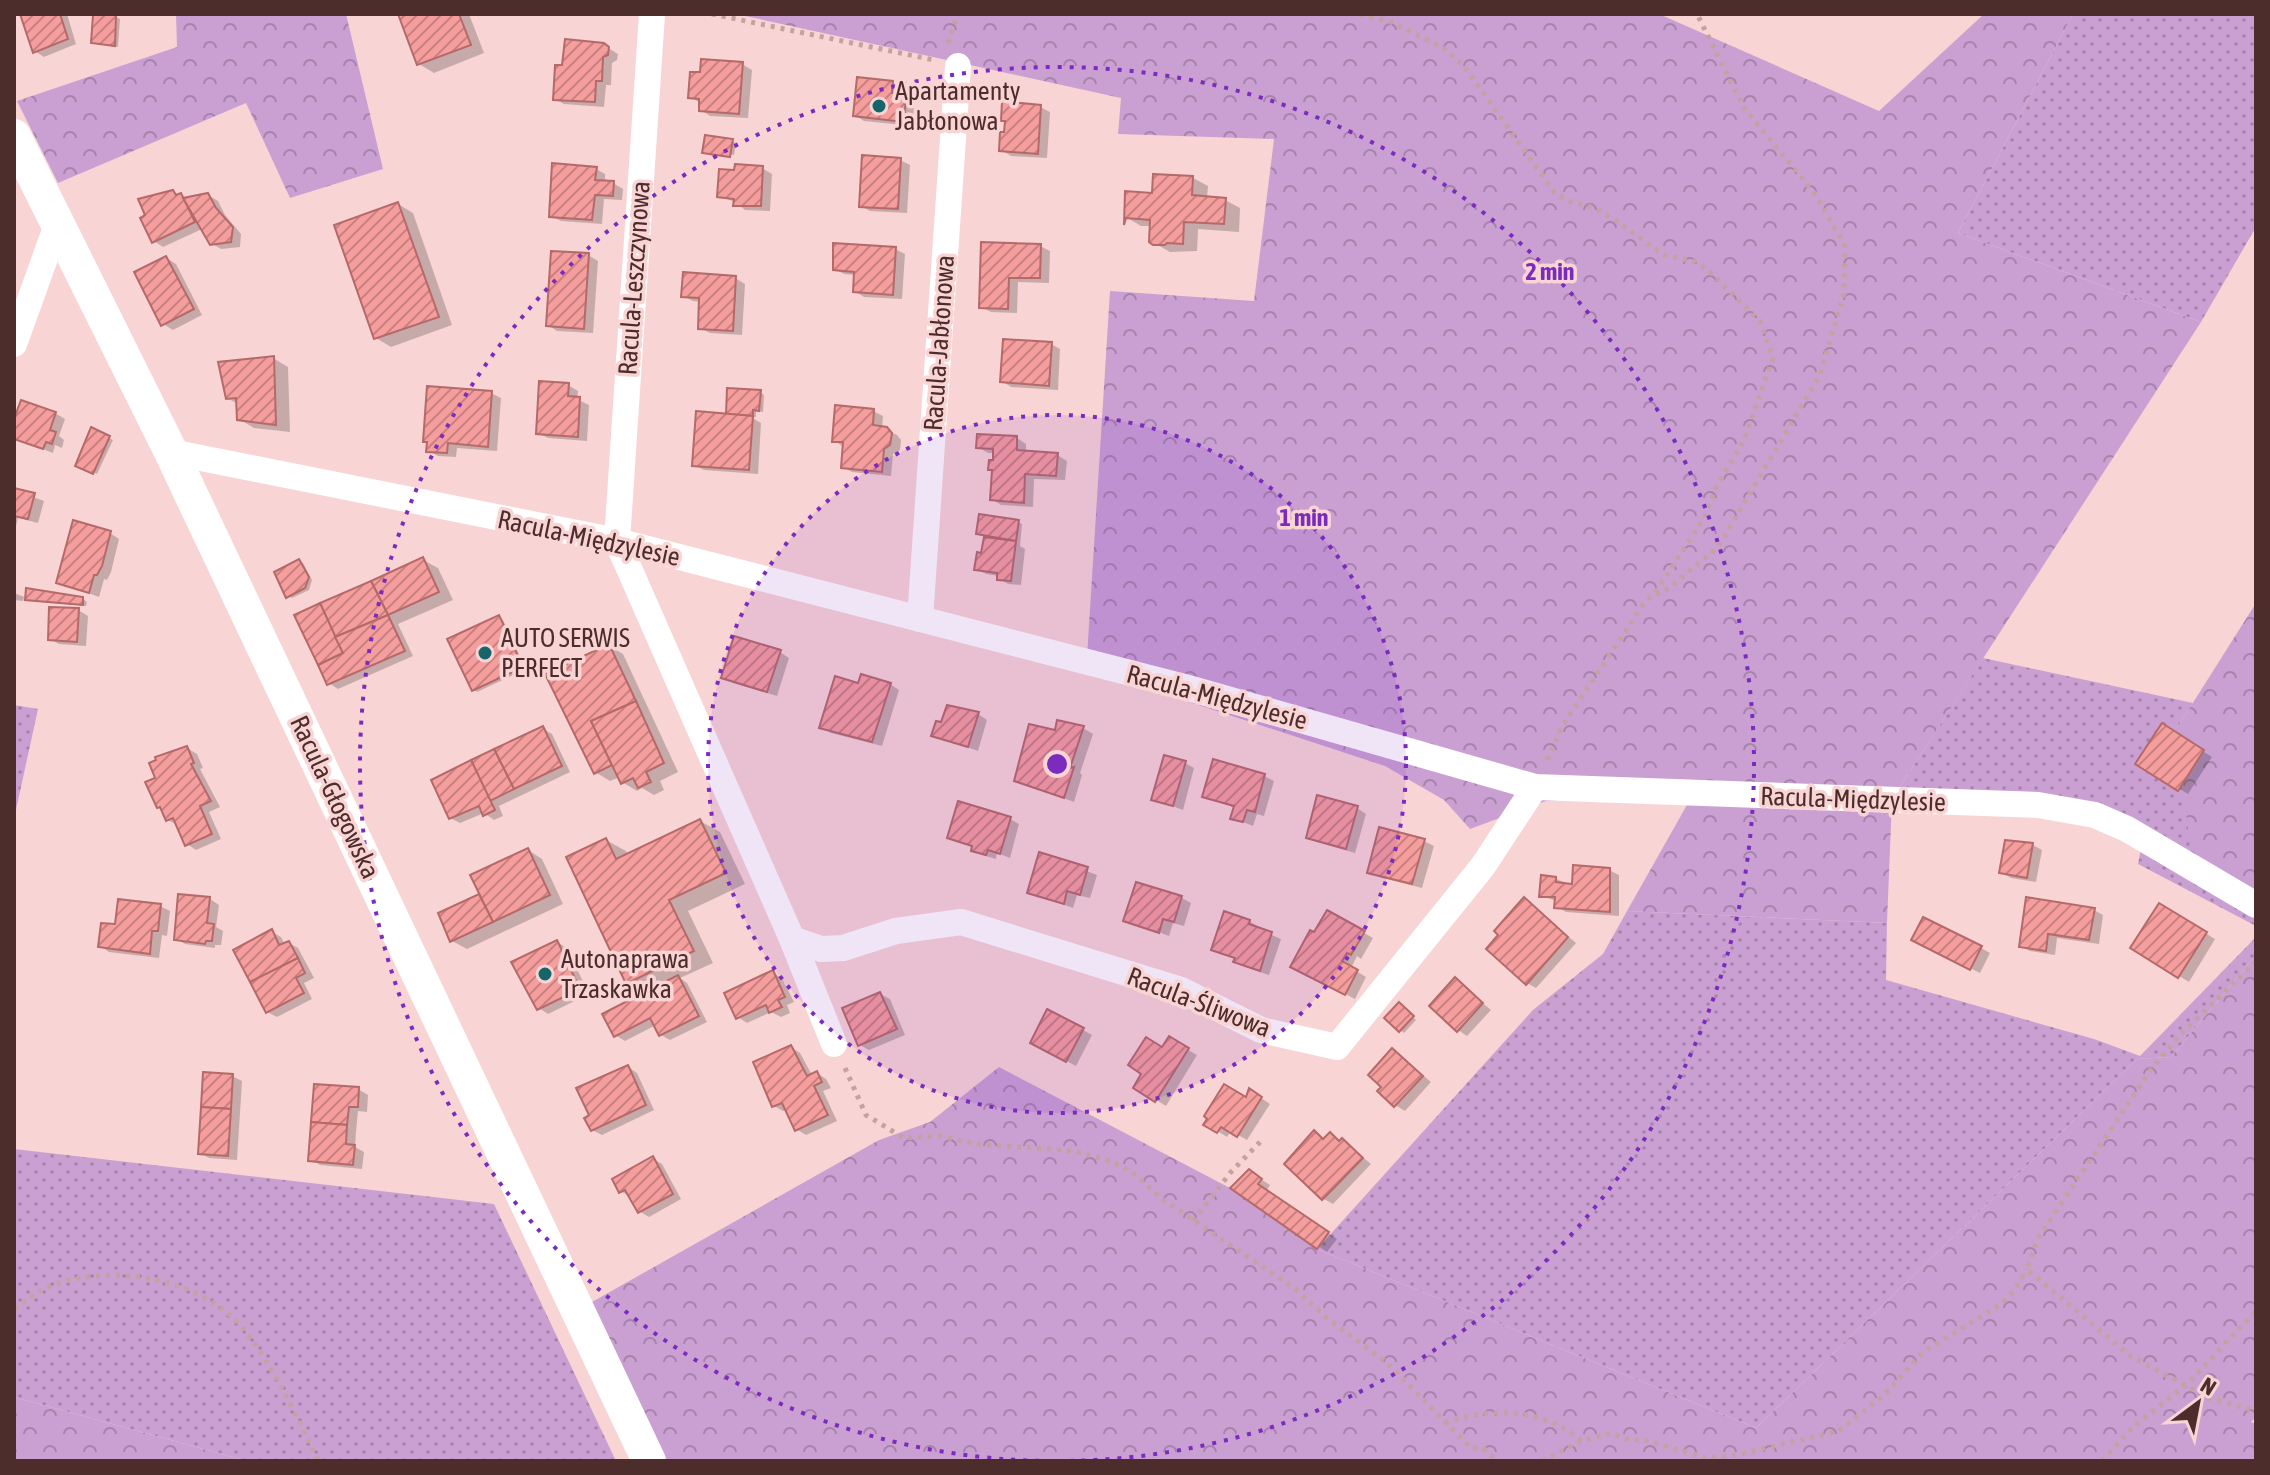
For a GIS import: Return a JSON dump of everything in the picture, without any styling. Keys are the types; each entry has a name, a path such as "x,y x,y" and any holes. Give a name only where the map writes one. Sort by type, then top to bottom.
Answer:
{"street":[{"name":"Racula-Leszczynowa","path":"617,541 652,14"},
{"name":"Racula-Jabłonowa","path":"920,619 958,66"},
{"name":"Racula-Głogowska","path":"14,136 171,452 649,1461"},
{"path":"14,344 57,225"},
{"name":"Racula-Międzylesie","path":"171,452 617,541 1185,687 1535,787 2038,805 2095,815 2127,829 2256,905"},
{"path":"617,541 792,939 834,1044"},
{"name":"Racula-Śliwowa","path":"792,939 821,949 843,948 896,931 961,922 1181,990 1261,1030 1337,1047 1483,866 1535,787"}],"path":[{"path":"712,14 958,66"},
{"path":"1360,14 1391,22 1445,49 1464,66 1554,192 1568,201 1595,208 1631,228 1664,255 1694,261 1709,271 1760,321 1773,359 1743,442 1716,488 1704,518 1563,725 1535,787"},
{"path":"1653,595 1664,592 1718,547 1820,375 1844,294 1845,246 1815,194 1744,108 1697,14"},
{"path":"1542,1461 1581,1441 1612,1433 1625,1439 1645,1440 1706,1458 1736,1455 1839,1431 1883,1396 1923,1352 2001,1304 2014,1291 2027,1269 2038,1238 2152,1068 2179,1036 2256,961"},
{"path":"834,1044 866,1115 904,1138 940,1136 977,1144 1075,1151 1110,1161 1132,1172 1162,1199 1294,1288 1327,1318 1387,1363 1471,1448 1483,1448 1498,1461"},
{"path":"1193,1221 1231,1172 1260,1142"},
{"path":"2027,1269 2129,1355 2209,1398 2256,1411"},
{"path":"14,1309 40,1291 80,1277 139,1276 201,1295 227,1312 265,1360 318,1461"},
{"path":"2102,1461 2134,1426 2186,1385 2256,1311"},
{"path":"1445,1423 1470,1414 1495,1412 1526,1416 1565,1426 1581,1441"}],"green space":[{"path":"176,14 346,14 383,169 290,198 246,103 58,183 17,101 177,47"},
{"path":"736,14 1659,14 1879,111 1984,14 2073,14 1958,233 2201,322 1892,799 1887,923 1627,911 1692,796 1546,801 1470,829 1444,800 1385,766 1168,695 1086,673 1110,291 1254,301 1274,139 1118,134 1121,98"},
{"path":"2073,14 2256,14 2256,227 2201,322 1958,233"},
{"path":"2256,603 2256,909 2192,866 2177,728"},
{"path":"1983,658 2193,703 2177,728 2256,909 2256,926 2138,864 2142,844 2085,815 1892,799"},
{"path":"14,705 38,709 14,819"},
{"path":"1627,911 1887,923 1886,980 2094,1039 2140,1056 2256,937 2256,955 2171,1057 2137,1059 1756,1428 1317,1249 1533,1010 1603,954"},
{"path":"2256,955 2256,1417 2251,1422 2256,1424 2256,1461 667,1461 592,1302 879,1140 930,1122 999,1067 1230,1188 1317,1249 1756,1428 2137,1059 2171,1057"},
{"path":"14,1149 494,1204 616,1461 247,1461 14,1397"},
{"path":"14,1397 247,1461 14,1461"}],"building":[{"path":"20,14 60,14 68,39 33,53"},
{"path":"398,14 459,14 471,45 417,65"},
{"path":"93,15 116,15 115,46 91,43"},
{"path":"565,39 604,43 609,47 608,55 603,57 602,81 596,81 595,102 553,100 555,65 562,65"},
{"path":"701,59 743,62 739,114 699,111 699,99 688,98 690,72 700,72"},
{"name":"Apartamenty Jabłonowa","path":"857,77 893,81 892,93 906,95 904,122 853,116"},
{"path":"1002,101 1041,105 1038,154 999,151 1000,132 1004,132 1005,121 1001,121"},
{"path":"705,135 733,139 730,157 702,153"},
{"path":"862,155 901,158 898,209 859,207"},
{"path":"552,163 597,167 595,180 614,181 613,196 595,195 592,220 549,217"},
{"path":"735,164 763,166 761,206 733,206 734,199 717,197 719,169 734,170"},
{"path":"1153,174 1193,176 1192,195 1226,198 1224,224 1184,222 1183,244 1165,245 1149,242 1150,220 1126,218 1124,225 1125,191 1152,193"},
{"path":"173,190 176,195 181,193 195,222 152,243 140,218 145,215 138,199"},
{"path":"208,193 216,208 233,227 231,242 210,245 183,198"},
{"path":"398,202 439,317 374,339 334,225"},
{"path":"981,242 1041,244 1040,278 1009,278 1008,309 979,308"},
{"path":"833,243 896,247 893,295 853,292 854,272 833,270"},
{"path":"551,251 589,253 584,329 546,326"},
{"path":"166,256 194,309 161,326 134,272"},
{"path":"683,272 736,276 733,331 698,329 699,298 681,297"},
{"path":"1003,339 1052,342 1049,386 1000,382"},
{"path":"274,356 276,425 237,420 236,398 226,399 218,362"},
{"path":"539,381 569,383 568,396 580,397 578,437 536,434"},
{"path":"427,386 492,391 488,447 448,443 447,453 426,452 427,442 423,442"},
{"path":"727,388 761,390 759,411 753,410 753,416 726,414"},
{"path":"21,400 56,412 50,430 56,432 52,444 46,442 43,449 14,439 14,419"},
{"path":"835,405 874,409 873,425 887,427 892,433 890,445 884,449 882,472 841,468 843,442 832,442"},
{"path":"696,411 753,416 749,470 692,466"},
{"path":"91,427 110,436 93,474 75,466"},
{"path":"977,434 1017,436 1017,450 1058,453 1056,476 1025,474 1024,503 990,500 992,470 988,470 989,460 993,460 993,449 976,448"},
{"path":"14,488 35,493 28,519 14,516"},
{"path":"979,514 1019,520 1016,541 976,534"},
{"path":"73,520 111,531 102,566 94,575 89,593 56,583"},
{"path":"984,537 1016,541 1011,581 997,580 997,573 974,570"},
{"path":"423,557 439,592 388,615 371,581"},
{"path":"299,559 309,577 305,588 286,598 274,572"},
{"path":"371,581 388,615 335,637 320,603"},
{"path":"26,588 83,597 83,605 25,600"},
{"path":"320,603 343,653 318,665 294,615"},
{"path":"49,607 79,608 77,642 48,640"},
{"path":"388,615 405,651 327,685 318,665 343,653 335,637"},
{"name":"AUTO SERWIS PERFECT","path":"499,615 523,667 472,691 447,639"},
{"path":"734,636 781,650 767,692 721,678"},
{"path":"609,644 636,701 591,721 612,765 594,774 545,674"},
{"path":"861,674 891,683 872,742 819,728 835,676 858,683"},
{"path":"636,701 664,763 646,772 651,782 638,788 633,778 621,784 591,721"},
{"path":"947,705 979,712 968,747 931,736 936,721 941,722"},
{"path":"1057,720 1084,726 1064,798 1014,781 1029,724 1055,730"},
{"path":"2162,723 2204,750 2178,791 2135,764"},
{"path":"543,726 562,766 514,789 494,749"},
{"path":"187,746 194,763 191,764 211,801 200,806 212,834 185,846 173,818 166,821 145,782 155,778 149,763 156,760 155,757"},
{"path":"494,749 514,789 490,801 471,760"},
{"path":"1164,755 1186,761 1173,806 1151,800"},
{"path":"1213,759 1265,774 1255,812 1247,810 1243,822 1230,819 1234,806 1202,797"},
{"path":"471,760 495,810 483,816 479,806 449,819 431,780"},
{"path":"1317,795 1358,806 1346,849 1306,838"},
{"path":"958,801 1011,817 1000,854 988,850 986,855 971,851 972,846 947,838"},
{"path":"700,819 726,873 669,900 694,951 626,984 566,857 606,838 616,859"},
{"path":"1379,827 1425,839 1412,884 1367,873"},
{"path":"2005,840 2033,843 2027,878 1999,873"},
{"path":"528,848 550,895 493,922 470,875"},
{"path":"1039,852 1088,867 1080,895 1067,891 1064,904 1027,893"},
{"path":"1573,865 1610,868 1610,912 1554,908 1555,897 1539,897 1541,875 1556,877 1556,882 1572,884"},
{"path":"1136,882 1182,896 1174,922 1163,919 1159,933 1123,921"},
{"path":"178,894 210,897 207,923 214,924 212,941 205,944 174,940"},
{"path":"479,894 493,922 450,942 438,913"},
{"path":"1524,897 1568,937 1526,985 1486,949 1498,935 1494,931"},
{"path":"2026,897 2095,908 2089,940 2048,934 2046,951 2019,947"},
{"path":"118,899 161,904 158,931 152,931 150,954 98,947 101,923 115,924"},
{"path":"2159,903 2207,932 2178,978 2130,948"},
{"path":"1327,910 1365,931 1351,955 1347,953 1342,961 1358,970 1345,995 1290,967 1310,930 1314,932"},
{"path":"1224,911 1272,932 1260,971 1211,950"},
{"path":"1923,917 1982,946 1970,970 1911,940"},
{"path":"272,929 279,945 289,941 298,958 250,982 233,950"},
{"name":"Autonaprawa Trzaskawka","path":"557,940 580,989 537,1010 511,962"},
{"path":"298,958 305,973 296,978 304,993 266,1013 250,982"},
{"path":"773,970 785,997 778,1000 782,1007 769,1013 766,1005 736,1019 724,993"},
{"path":"678,975 699,1016 659,1036 650,1018 614,1037 602,1014"},
{"path":"1455,977 1483,1003 1457,1032 1429,1006"},
{"path":"880,992 897,1029 858,1046 842,1008"},
{"path":"1399,1002 1414,1016 1399,1032 1384,1018"},
{"path":"1047,1009 1084,1028 1066,1062 1030,1043"},
{"path":"1169,1036 1189,1048 1155,1102 1133,1088 1141,1074 1128,1065 1146,1037 1162,1047"},
{"path":"791,1045 807,1076 817,1071 822,1082 814,1086 828,1115 795,1131 782,1103 772,1107 753,1062"},
{"path":"1392,1048 1423,1076 1394,1107 1377,1091 1381,1087 1368,1075"},
{"path":"628,1065 646,1105 591,1131 584,1118 589,1115 576,1088"},
{"path":"203,1072 233,1074 231,1109 201,1107"},
{"path":"314,1084 359,1087 358,1107 349,1107 347,1125 311,1122"},
{"path":"1224,1084 1246,1097 1249,1088 1262,1097 1237,1137 1221,1127 1217,1133 1203,1125 1207,1119 1204,1116"},
{"path":"201,1107 231,1109 228,1156 198,1154"},
{"path":"311,1122 347,1125 346,1144 355,1145 353,1165 308,1161"},
{"path":"1314,1130 1323,1139 1330,1132 1339,1141 1342,1138 1363,1158 1322,1200 1284,1164"},
{"path":"653,1156 673,1194 638,1213 625,1190 619,1193 612,1179"},
{"path":"1249,1169 1262,1179 1258,1184 1329,1232 1317,1249 1230,1188"}],"place":[{"name":"Apartamenty Jabłonowa","path":"879,106"},
{"name":"AUTO SERWIS PERFECT","path":"485,653"},
{"name":"Autonaprawa Trzaskawka","path":"545,974"}]}
